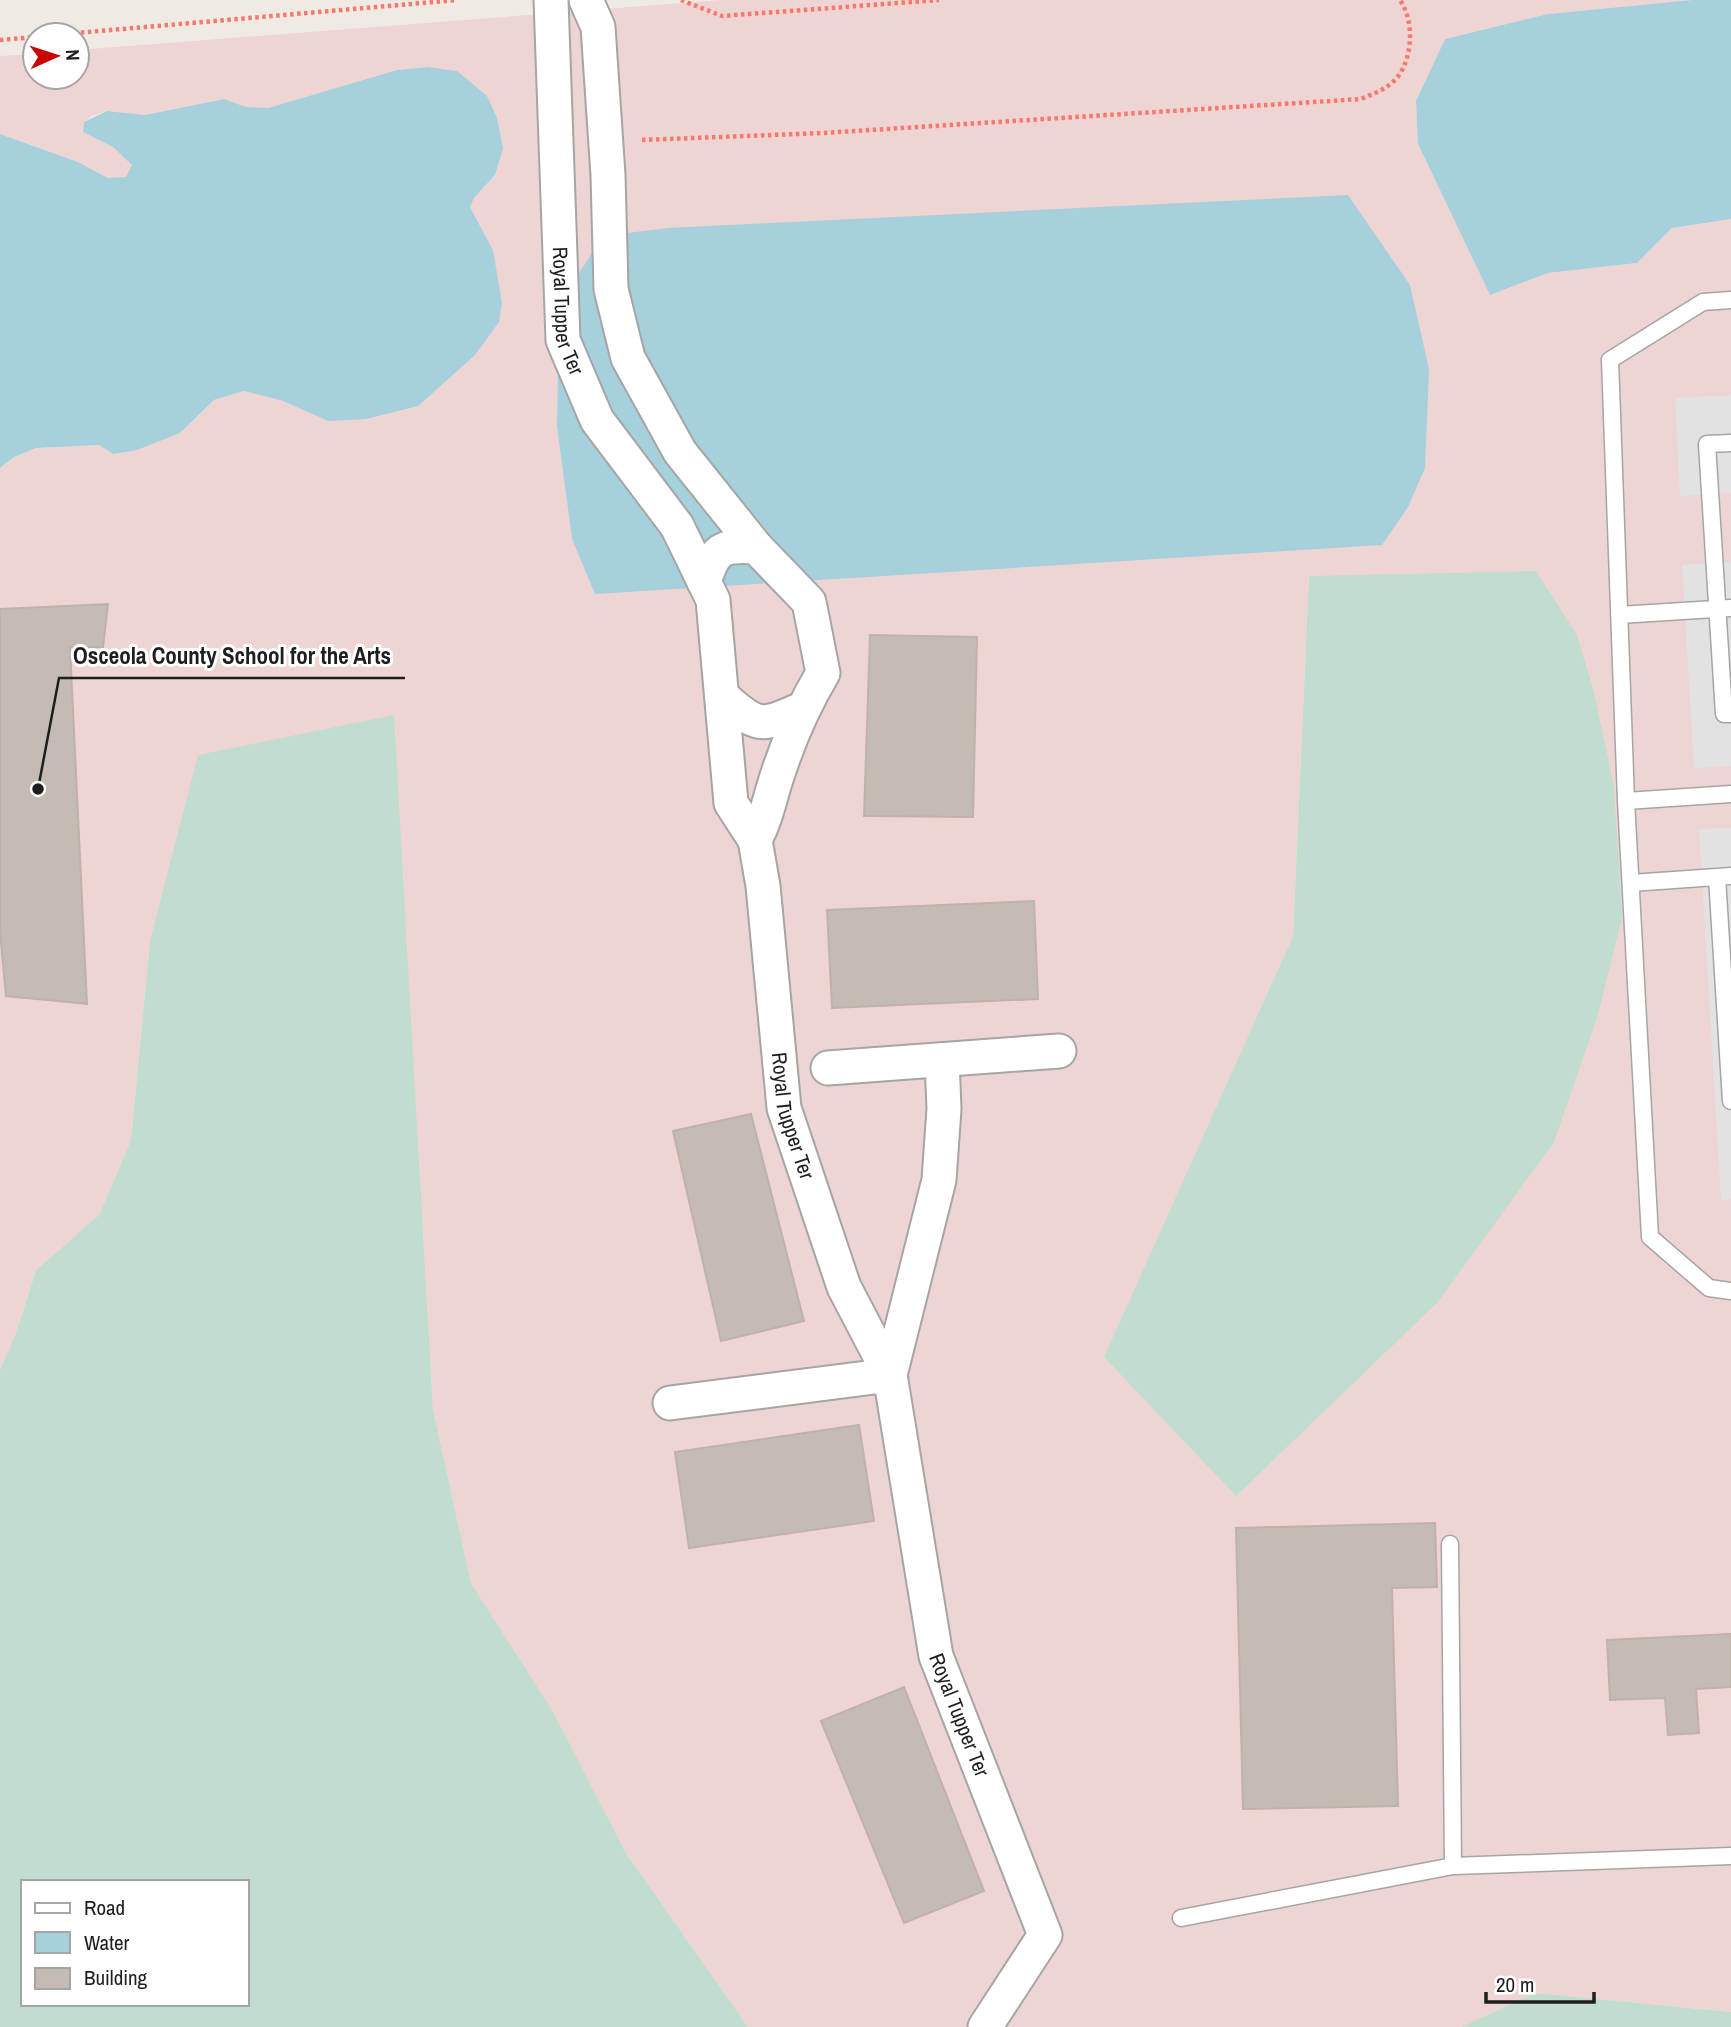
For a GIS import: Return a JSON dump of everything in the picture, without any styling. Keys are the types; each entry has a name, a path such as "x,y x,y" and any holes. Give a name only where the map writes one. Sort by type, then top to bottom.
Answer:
{"street":[{"name":"Royal Tupper Ter","path":"551,0 563,340 597,420 677,526 713,600 731,803 755,841 763,887 785,1108 844,1287 890,1376 936,1656 1045,1935 985,2027"},
{"name":"Royal Tupper Ter","path":"586,0 598,27 608,175 611,289 628,358 680,452 756,547 809,602 823,673 804,708 773,789 768,815 755,841"},
{"path":"704,582 716,553 728,545 756,547"},
{"path":"722,696 751,720 777,722 804,708"},
{"name":"Royal Tupper Ter","path":"828,1068 1059,1051"},
{"name":"Royal Tupper Ter","path":"890,1376 939,1180 944,1109 942,1060"},
{"path":"670,1403 890,1376"}],"lane":[{"path":"1731,300 1703,302 1610,360 1626,801 1650,1237 1709,1288 1731,1291"},
{"path":"1731,443 1707,444 1724,608 1724,714 1731,714"},
{"path":"1619,615 1724,608"},
{"path":"1626,801 1731,794"},
{"path":"1631,883 1724,877 1731,1101"},
{"path":"1450,1544 1453,1866"},
{"path":"1181,1918 1453,1866 1731,1856"}],"path":[{"path":"91,32 457,0"},
{"path":"681,0 722,16 939,0"},
{"path":"642,140 823,134 1361,99 1382,91 1399,76 1408,54 1410,33 1400,0"},
{"path":"0,40 21,38"}],"shaded area":[{"path":"721,0 1692,0 1548,14 1445,39 1416,101 1418,144 1490,295 1548,273 1637,263 1672,228 1731,219 1731,2012 1535,1993 1461,2027 748,2027 626,1853 552,1711 471,1583 433,1409 403,883 150,941 131,1140 99,1215 36,1270 17,1330 0,1370 0,468 14,457 36,448 99,445 113,454 180,433 214,400 244,391 283,401 328,421 493,250 470,207 474,198 495,175 428,67 397,70 268,108 245,107 224,99 145,115 107,111 92,116 85,122 83,132 113,147 133,165 126,177 109,178 78,162 0,134 0,56 21,55 21,91 91,91 91,49","holes":["559,304 572,539 557,427","1309,577 1438,1302 1104,1358 1293,936"]},
{"path":"1731,395 1731,493 1680,496 1675,398"},
{"path":"1731,562 1731,766 1694,768 1682,565"},
{"path":"1731,828 1731,1199 1721,1200 1699,829"}],"green space":[{"path":"1536,571 1577,635 1594,692 1614,786 1622,918 1598,1015 1554,1142 1438,1302 1236,1496 1104,1357 1293,936 1309,576"},
{"path":"394,715 433,1409 471,1583 552,1710 626,1853 748,2027 0,2027 0,1370 17,1330 36,1270 99,1215 131,1140 150,941 198,755"},
{"path":"1535,1993 1731,2012 1731,2027 1461,2027"}],"water":[{"path":"1692,0 1731,0 1731,219 1672,228 1637,263 1548,273 1490,295 1418,144 1416,101 1445,39 1548,14"},
{"path":"428,67 457,71 487,96 497,118 503,148 495,175 474,198 470,207 493,250 502,303 499,322 475,355 418,406 366,419 328,421 283,401 244,391 214,400 180,433 137,450 113,454 99,445 36,448 14,457 0,468 0,134 78,162 108,178 126,177 132,165 113,147 83,132 84,122 107,111 145,115 224,99 246,107 268,108 397,70"},
{"path":"1348,195 1410,285 1429,369 1425,468 1408,507 1382,545 595,594 572,539 557,427 559,304 603,236 668,228"}],"building":[{"path":"108,604 103,647 70,647 87,1004 6,996 0,932 0,609"},
{"path":"870,635 977,637 973,817 864,816"},
{"path":"1034,901 1038,999 832,1008 827,910"},
{"path":"751,1114 804,1321 721,1341 673,1131"},
{"path":"859,1425 874,1521 689,1548 675,1452"},
{"path":"1435,1523 1437,1587 1392,1588 1398,1806 1243,1809 1236,1528"},
{"path":"1731,1634 1731,1687 1696,1689 1699,1733 1668,1735 1665,1698 1610,1700 1607,1640"},
{"path":"904,1687 984,1891 904,1923 821,1721"}],"place":[{"name":"Osceola County School for the Arts","path":"38,789"}]}
